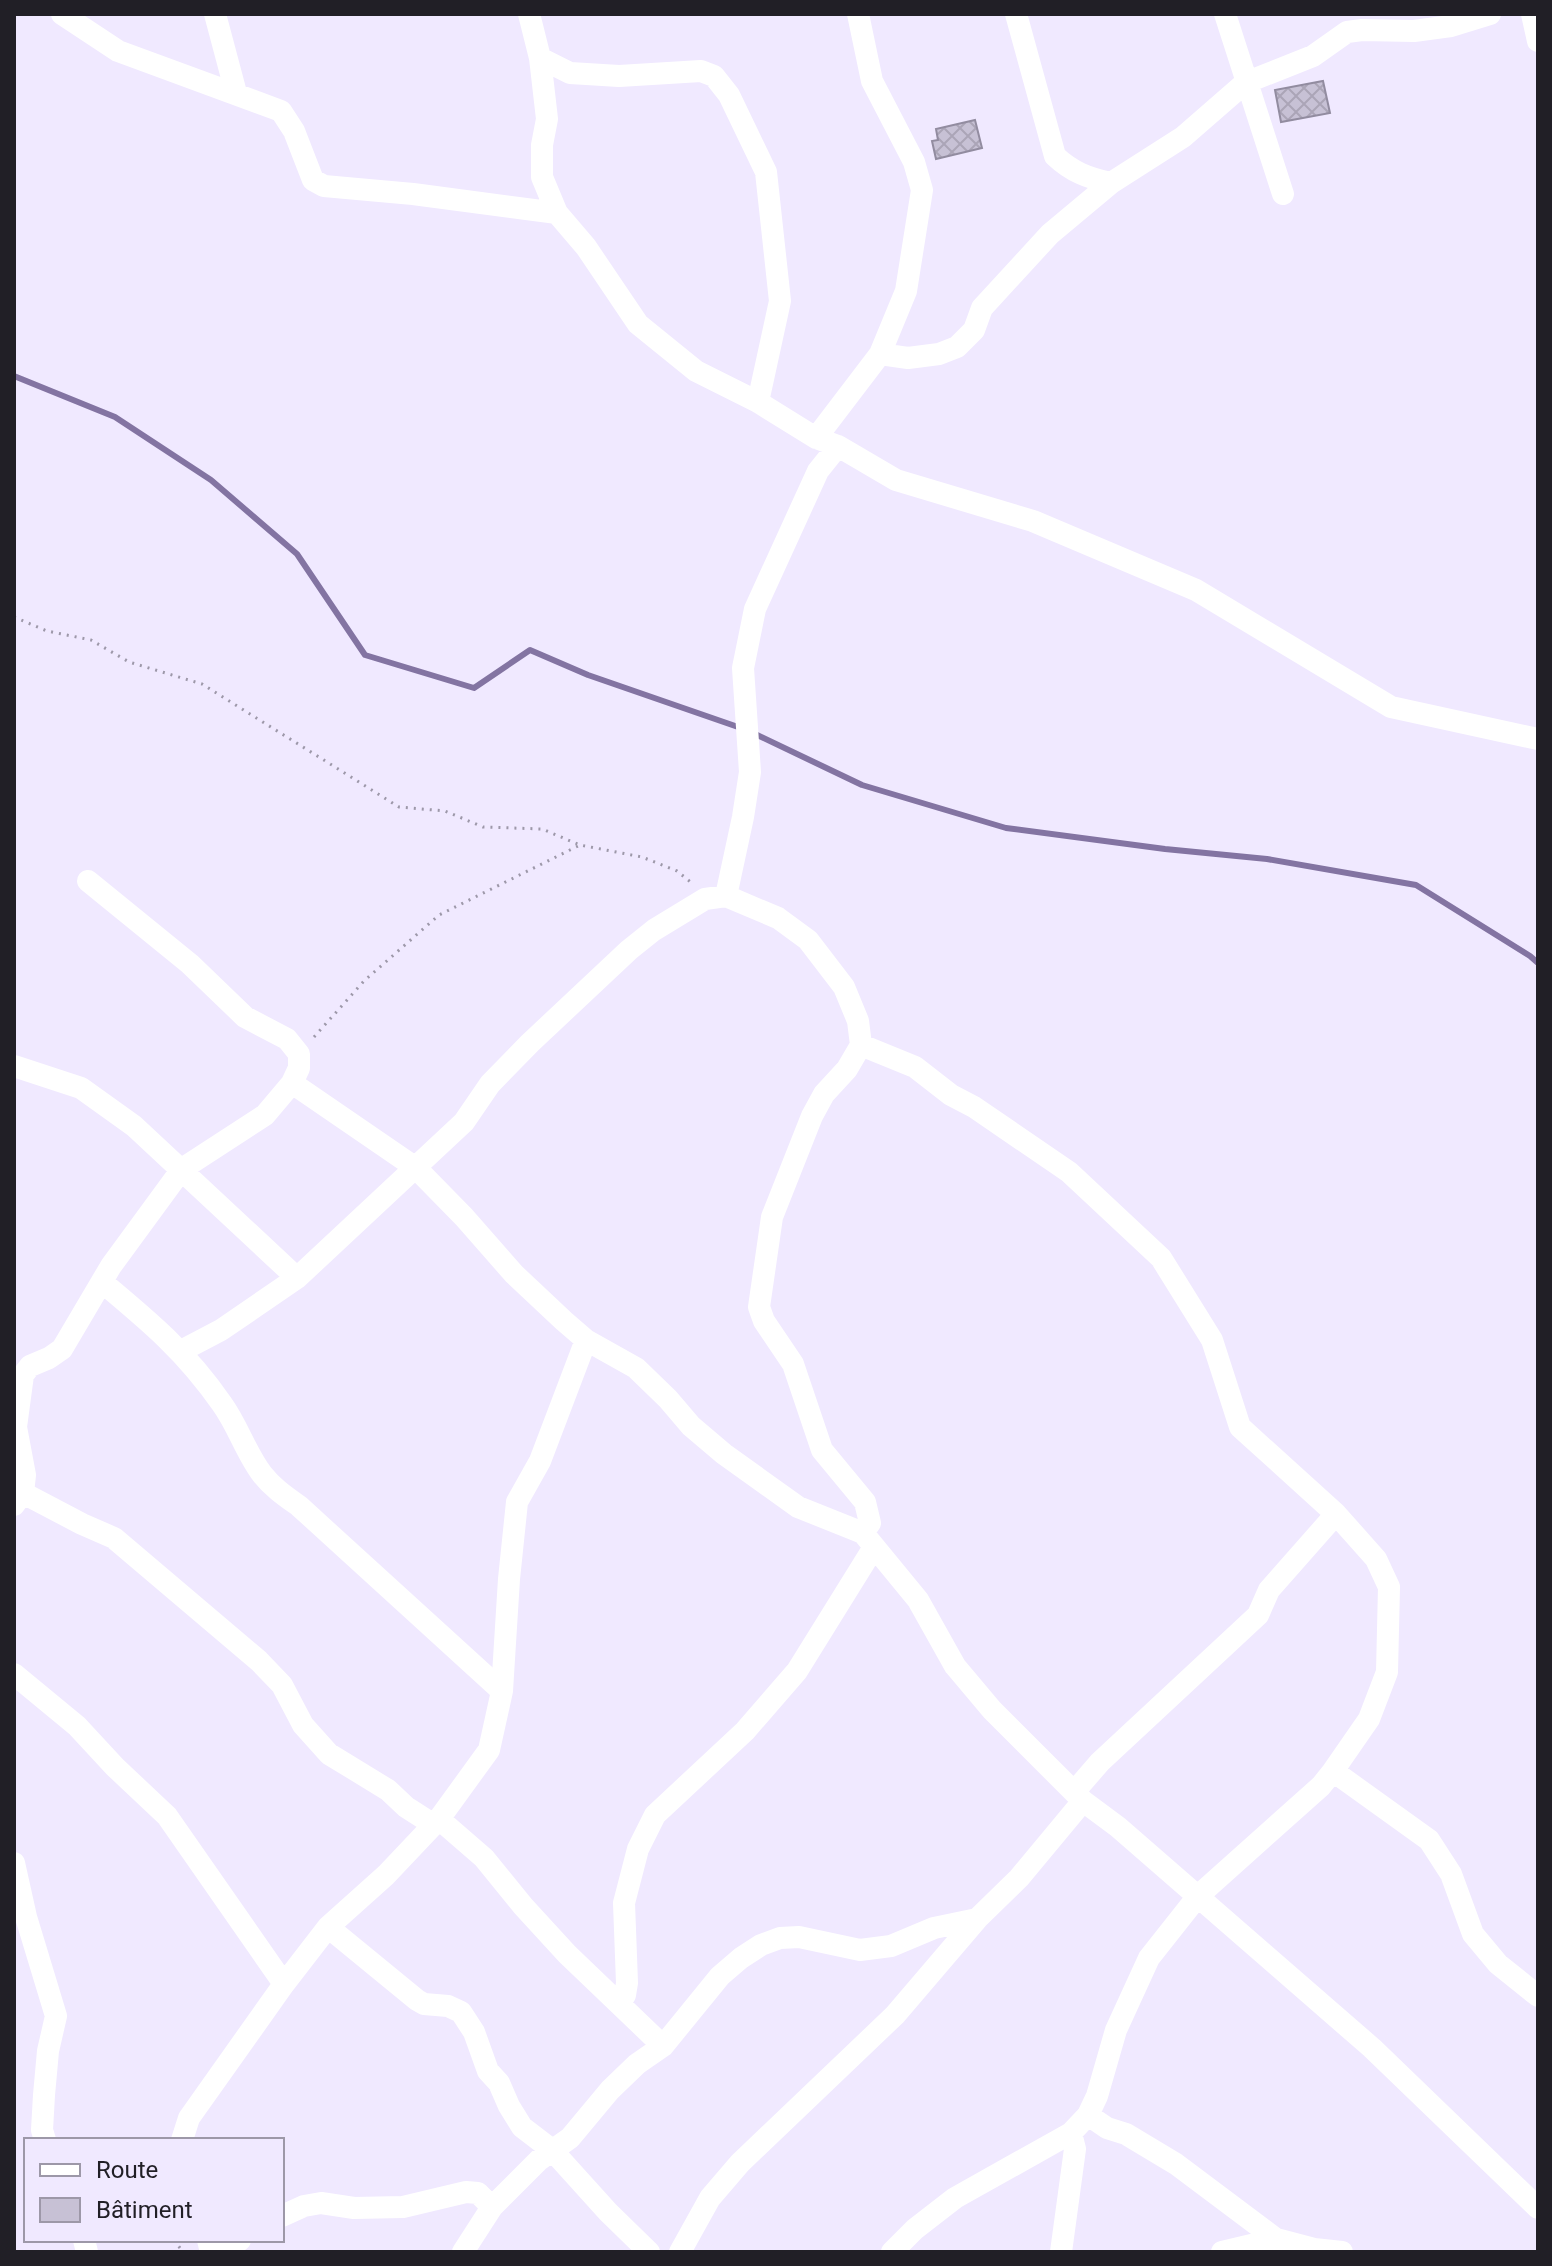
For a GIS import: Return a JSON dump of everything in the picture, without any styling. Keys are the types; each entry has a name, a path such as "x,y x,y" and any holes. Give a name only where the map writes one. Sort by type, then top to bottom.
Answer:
{"street":[{"path":"62,14 118,51 281,111 294,131 313,180 324,186 557,213"},
{"path":"215,14 236,93"},
{"path":"529,14 540,58 547,119 542,145 542,177 557,213 586,247 638,324 696,371 758,402 816,438 838,446 896,480 1033,521 1196,590 1391,707 1538,739"},
{"path":"816,438 880,354 906,291 922,190 914,162 872,81 858,14"},
{"path":"1016,14 1055,156 1067,168 1111,183"},
{"path":"1225,14 1283,194"},
{"path":"880,354 908,358 939,354 957,347 974,330 982,308 1050,234 1111,183 1183,137 1245,83 1313,56 1347,32 1387,22 1414,31 1451,26 1490,14"},
{"path":"1532,14 1538,41"},
{"path":"540,58 570,73 619,76 701,71 714,76 729,95 766,172 780,301 758,402"},
{"path":"181,1351 221,1330 297,1278 464,1122 490,1084 592,984 654,930 716,898 743,817 750,772 743,668 755,609 818,471 838,446"},
{"path":"88,881 190,964 245,1017 287,1039 299,1054 299,1068 292,1083 265,1115 182,1169 102,1282 62,1349 30,1366 23,1375 16,1427 25,1475 19,1499 114,1538 259,1661 282,1685 303,1725 329,1754 388,1790 406,1807 436,1822 484,1858 567,1954 663,2046"},
{"path":"620,2003 627,1983 624,1903 638,1849 655,1815 745,1731 797,1671 868,1540 870,1523 865,1502 822,1450 793,1364 764,1321 759,1297 770,1246 772,1217 812,1116 824,1094 847,1069 861,1045 858,1021 844,987 808,940 778,918 716,898"},
{"path":"861,1045 915,1067 951,1095 974,1107 1069,1172 1161,1258 1212,1340 1240,1427 1336,1514 1376,1559 1389,1587 1387,1672 1369,1719 1321,1786 1198,1896 1149,1958 1116,2030 1097,2096 1088,2115 1071,2133 955,2198 915,2229 892,2252"},
{"path":"14,1066 81,1088 134,1126 297,1278"},
{"path":"292,1083 416,1168 514,1274 586,1340 636,1368 691,1426 724,1454 798,1507 868,1540 918,1600 955,1666 992,1710 1078,1796 1118,1827 1407,2079 1538,2208"},
{"path":"102,1282 181,1351 224,1406 260,1471 272,1486 299,1506 502,1691"},
{"path":"183,2138 189,2118 328,1927 386,1875 436,1822 489,1750 502,1691 517,1502 540,1461 586,1340"},
{"path":"680,2252 710,2198 740,2163 895,2015 977,1919 1019,1878 1100,1762 1258,1615 1269,1590 1336,1514"},
{"path":"14,1674 77,1726 167,1816 284,1984"},
{"path":"1333,1771 1429,1840 1451,1874 1473,1934 1498,1964 1538,1996"},
{"path":"14,1863 26,1917 56,2016 48,2051 42,2130 44,2138"},
{"path":"463,2252 492,2207 552,2150 570,2138 619,2081 663,2046 720,1976 761,1945 780,1938 799,1937 860,1950 891,1946 934,1928 977,1919"},
{"path":"328,1927 417,2000 461,2012 474,2032 488,2071 499,2083 522,2127 552,2150 649,2252"},
{"path":"1088,2115 1176,2164 1276,2239 1314,2249 1342,2252"},
{"path":"1061,2252 1075,2149 1071,2133"},
{"path":"284,2215 304,2206 321,2203 354,2208 403,2207 466,2192 478,2193 492,2207"},
{"path":"1222,2252 1276,2239"}],"path":[{"path":"14,617 47,631 91,640 129,662 202,684 399,807 445,811 483,827 542,829 580,845 642,857 677,871 716,898"},
{"path":"299,1054 364,981 439,915 580,845"}],"building":[{"path":"1323,81 1330,113 1281,122 1275,90"},
{"path":"975,120 982,148 936,159 932,141 938,140 936,129"}],"waterway":[{"path":"14,376 115,417 211,480 297,554 365,655 474,688 530,650 588,675 741,728"},
{"path":"751,732 862,785 1006,828 1267,859 1416,885 1538,963"}]}
